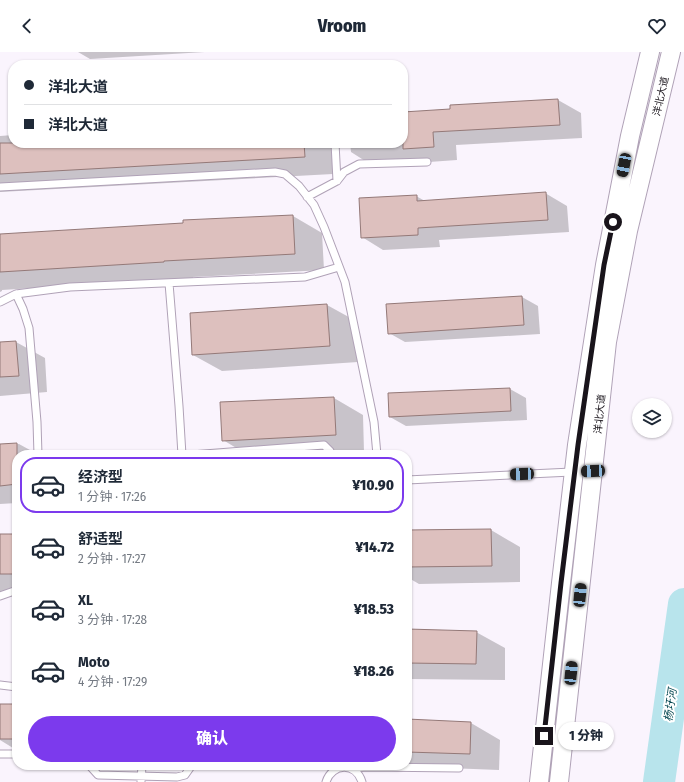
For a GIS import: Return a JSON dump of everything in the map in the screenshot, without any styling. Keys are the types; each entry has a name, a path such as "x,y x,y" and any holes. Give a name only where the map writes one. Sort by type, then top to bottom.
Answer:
{"street":[{"name":"洋北大道","path":"539,782 574,472 604,265 630,136 650,52"},
{"name":"洋北大道","path":"559,782 607,342 628,232 671,52"}],"lane":[{"path":"335,148 337,181"},
{"path":"307,197 337,181 344,172 359,164 427,162"},
{"path":"0,187 275,172 285,174 299,186 314,205 345,282 374,422 377,450"},
{"path":"0,302 16,294 70,287 305,277 339,267"},
{"path":"168,283 182,450"},
{"path":"16,294 23,308 29,328 38,450"},
{"path":"258,450 324,445 329,450"},
{"path":"412,480 593,471"},
{"path":"0,596 12,592"},
{"path":"0,685 12,686"},
{"path":"0,754 12,754"},
{"path":"412,767 459,768"},
{"path":"94,770 98,775 141,779 177,777 185,775 188,770"},
{"path":"326,782 328,776 334,770"},
{"path":"354,770 359,775 362,782"}],"building":[{"path":"558,99 560,125 433,132 434,147 403,149 408,148 408,112 450,109 450,105"},
{"path":"0,143 8,143 8,148 304,148 305,157 0,174"},
{"path":"546,192 548,220 418,228 418,235 361,238 359,198 417,195 417,201"},
{"path":"293,215 295,254 0,272 0,234 183,223 183,220"},
{"path":"522,296 524,325 388,334 386,304"},
{"path":"327,304 330,346 192,355 190,313"},
{"path":"16,341 19,376 0,377 0,342"},
{"path":"510,388 511,411 389,417 388,393"},
{"path":"334,397 336,435 222,441 220,402"},
{"path":"17,443 17,450 12,450 12,485 0,486 0,444"},
{"path":"491,529 492,566 412,567 412,530"},
{"path":"0,534 12,534 12,574 0,574"},
{"path":"412,629 477,631 476,664 412,663"},
{"path":"0,704 12,704 12,739 0,739"},
{"path":"412,719 471,722 470,754 412,752"}],"waterway":[{"name":"杨圩河","path":"659,782 684,604"}],"route":[{"path":"544,736 578,445 604,265 613,222"}]}
